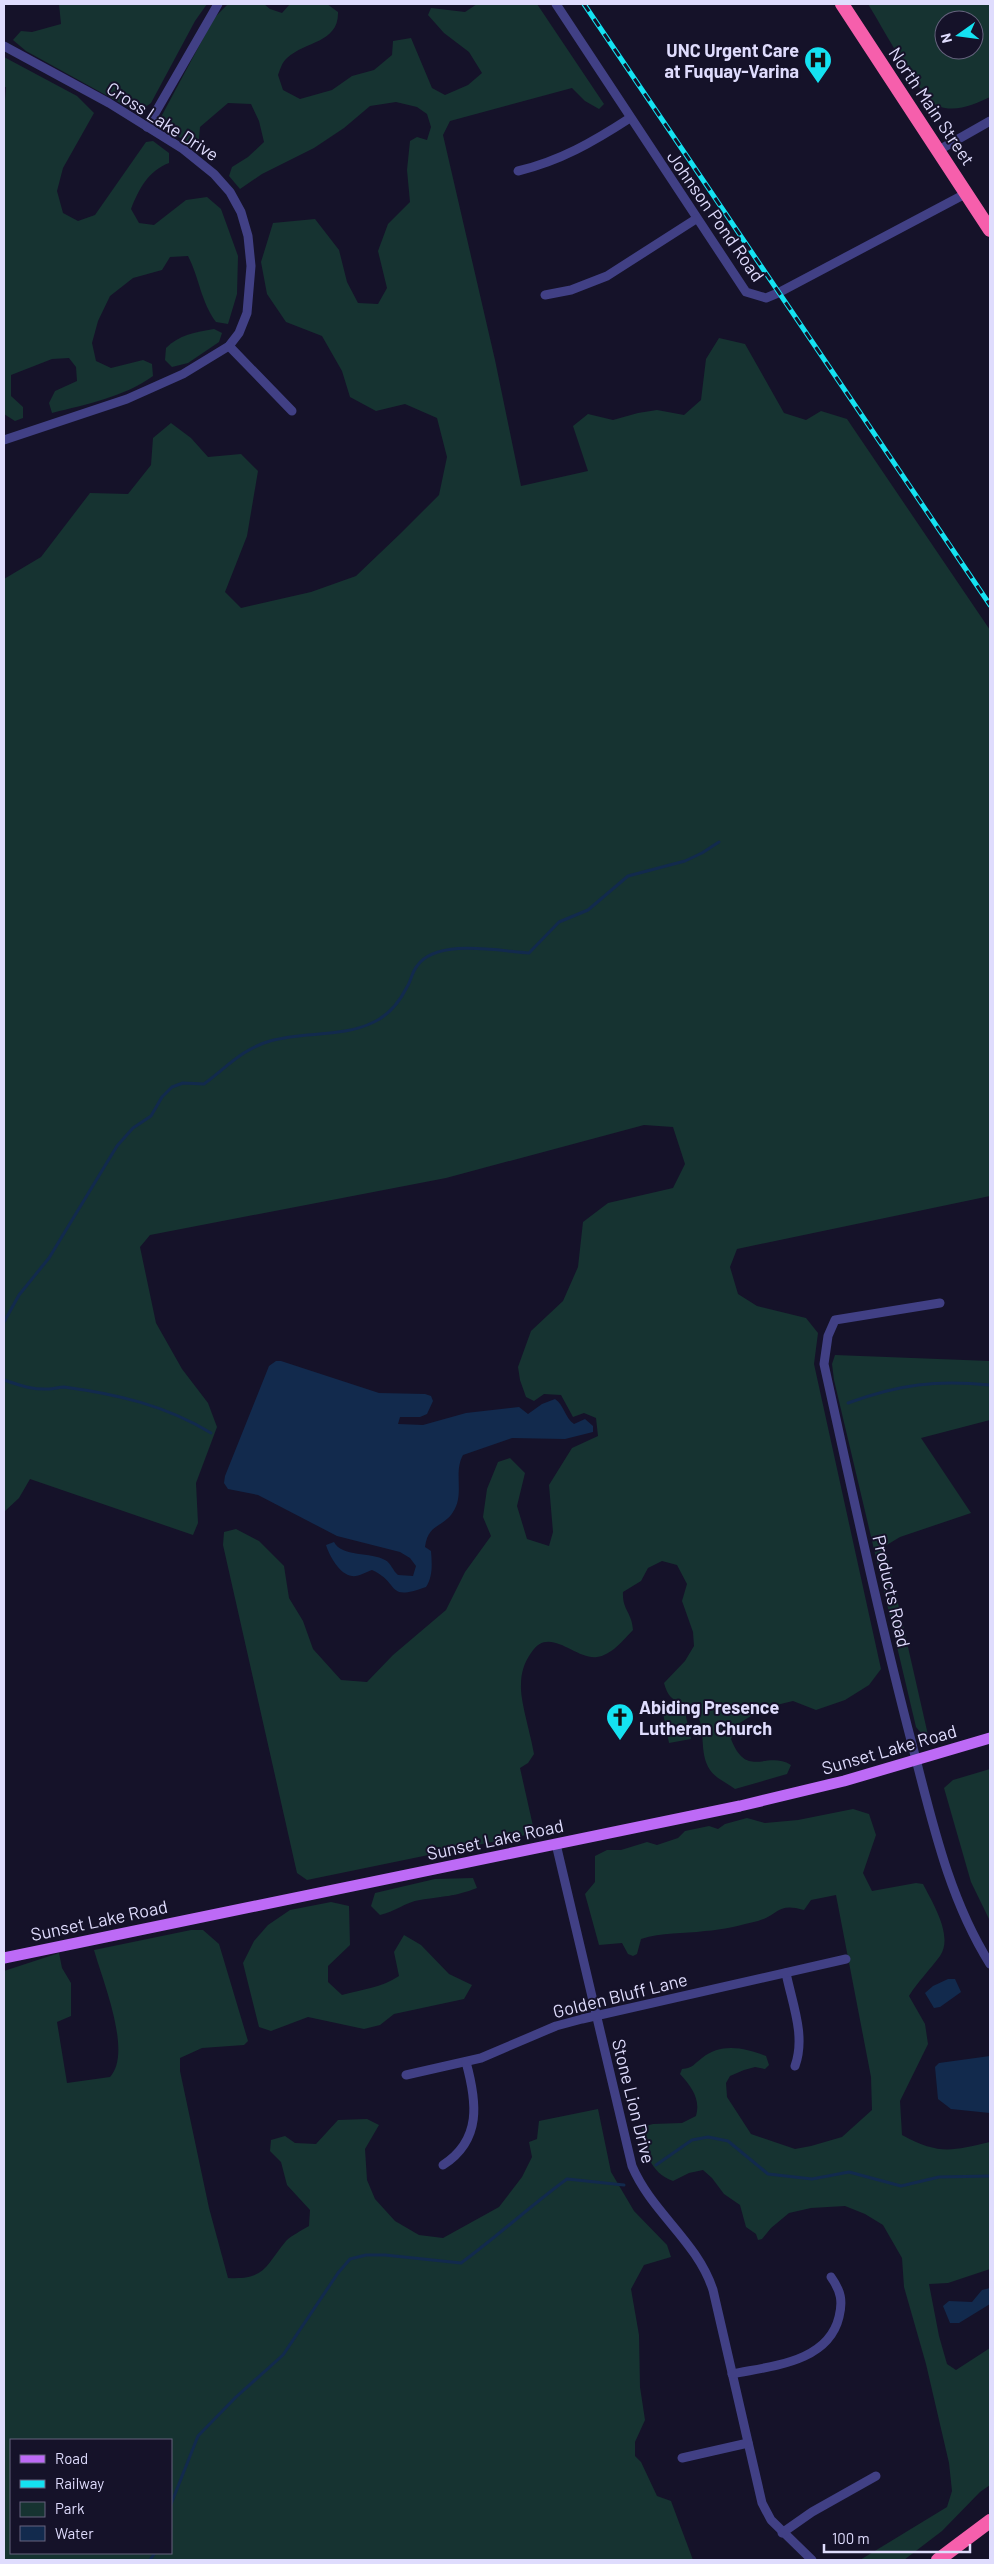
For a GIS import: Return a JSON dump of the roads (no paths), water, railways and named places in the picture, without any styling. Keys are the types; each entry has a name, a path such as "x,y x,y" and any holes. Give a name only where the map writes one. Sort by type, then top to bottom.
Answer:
{"highway":[{"name":"North Main Street","path":"842,4 990,230"},
{"path":"938,2560 990,2521"}],"main road":[{"name":"Sunset Lake Road","path":"4,1958 740,1806 916,1761 990,1738"}],"street":[{"path":"147,127 218,4"},
{"name":"Johnson Pond Road","path":"556,4 696,219 746,292 766,298 967,193"},
{"name":"Cross Lake Drive","path":"4,46 147,127 183,149 214,174 230,192 241,212 250,249 250,297 244,324 229,346 183,374 126,399 4,440"},
{"path":"518,171 542,165 572,153 630,118"},
{"path":"939,150 990,121"},
{"path":"545,295 571,290 607,276 696,219"},
{"path":"229,346 292,411"},
{"name":"Products Road","path":"940,1303 836,1320 828,1336 824,1364 886,1641 916,1761 958,1902 973,1936 990,1964"},
{"name":"Stone Lion Drive","path":"556,1844 632,2166 654,2204 704,2266 713,2290 762,2503 771,2520 782,2533 812,2560"},
{"name":"Golden Bluff Lane","path":"406,2075 466,2062 507,2049 556,2026 596,2015 846,1959"},
{"path":"786,1973 799,2035 800,2047 794,2066"},
{"path":"443,2165 464,2148 470,2132 473,2094 466,2062"},
{"path":"732,2374 804,2358 826,2341 838,2321 841,2309 840,2293 831,2277"},
{"path":"682,2458 748,2443"},
{"path":"782,2533 812,2512 876,2476"}],"water":[{"path":"276,1361 379,1393 425,1394 431,1396 433,1401 427,1414 420,1417 400,1417 398,1424 423,1425 466,1413 519,1407 528,1414 542,1404 555,1399 574,1424 585,1419 593,1426 593,1432 565,1439 512,1438 463,1455 459,1469 458,1498 453,1512 429,1534 427,1539 425,1547 431,1551 432,1561 428,1583 426,1587 413,1591 399,1592 381,1575 372,1570 354,1576 343,1572 332,1559 326,1545 334,1542 343,1550 387,1561 398,1575 413,1576 416,1566 410,1558 400,1552 337,1536 258,1495 228,1489 224,1483 225,1476 269,1366"},
{"path":"948,1979 955,1979 961,1992 940,2007 934,2008 925,1993 933,1986"},
{"path":"990,2056 990,2113 951,2109 938,2099 935,2067 939,2063"},
{"path":"990,2288 990,2304 959,2323 950,2323 943,2306 949,2301 972,2302 982,2290"}],"waterway":[{"path":"4,1322 19,1295 49,1258 117,1146 133,1128 151,1116 162,1097 172,1087 183,1083 204,1084 243,1054 260,1044 283,1038 349,1030 374,1022 389,1012 397,1002 417,966 426,957 439,952 469,948 529,953 559,922 588,910 628,876 685,861 719,842"},
{"path":"4,1380 31,1388 49,1389 64,1387 121,1397 176,1415 211,1433"},
{"path":"848,1403 885,1391 918,1385 935,1383 990,1385"},
{"path":"656,2165 692,2140 708,2137 728,2141 768,2174 812,2179 849,2172 901,2186 939,2177 990,2176"},
{"path":"172,2501 198,2436 236,2397 283,2355 338,2273 350,2259 366,2255 385,2255 461,2263 567,2179 624,2185"},
{"path":"150,2560 154,2554"}],"railway":[{"path":"584,4 990,605"}],"place":[{"name":"UNC Urgent Care at Fuquay-Varina","path":"818,84"},
{"name":"Abiding Presence Lutheran Church","path":"620,1741"}]}
